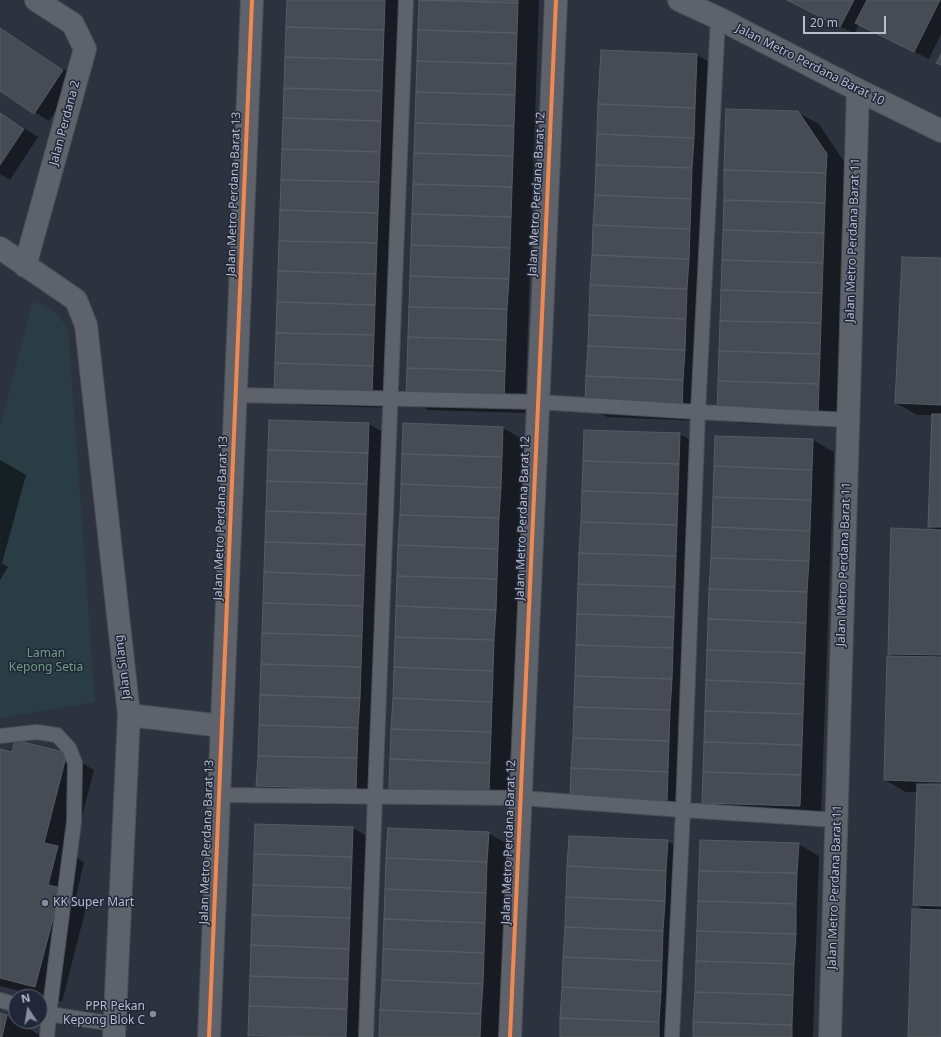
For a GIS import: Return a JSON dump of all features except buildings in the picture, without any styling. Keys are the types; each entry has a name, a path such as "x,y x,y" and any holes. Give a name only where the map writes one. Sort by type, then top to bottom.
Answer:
{"street":[{"name":"Jalan Perdana 2","path":"25,266 85,49 73,24 36,0"},
{"name":"Jalan Metro Perdana Barat 13","path":"209,1037 252,0"},
{"name":"Jalan Metro Perdana Barat 12","path":"510,1037 556,0"},
{"name":"Jalan Metro Perdana Barat 10","path":"679,0 718,18 941,131"},
{"name":"Jalan Metro Perdana Barat 11","path":"830,1037 858,90"},
{"path":"0,248 25,266"},
{"name":"Jalan Silang","path":"25,266 76,300 86,325 129,715 114,1030"},
{"path":"129,715 222,726"}],"lane":[{"path":"366,1037 374,797 406,0"},
{"path":"672,1037 683,810 698,412 718,18"},
{"path":"236,395 538,402 848,420"},
{"path":"0,736 36,732 57,735 69,748 75,763 74,822 48,992"},
{"path":"219,795 521,798 836,820"},
{"path":"48,1013 114,1030"}],"green space":[{"name":"Laman Kepong Setia","path":"33,301 56,312 68,330 95,702 0,718 0,427"}],"cycle path":[{"path":"209,1037 252,0"},
{"path":"510,1037 556,0"}],"place":[{"name":"KK Super Mart","path":"45,903"},
{"name":"PPR Pekan Kepong Blok C","path":"153,1014"}]}
